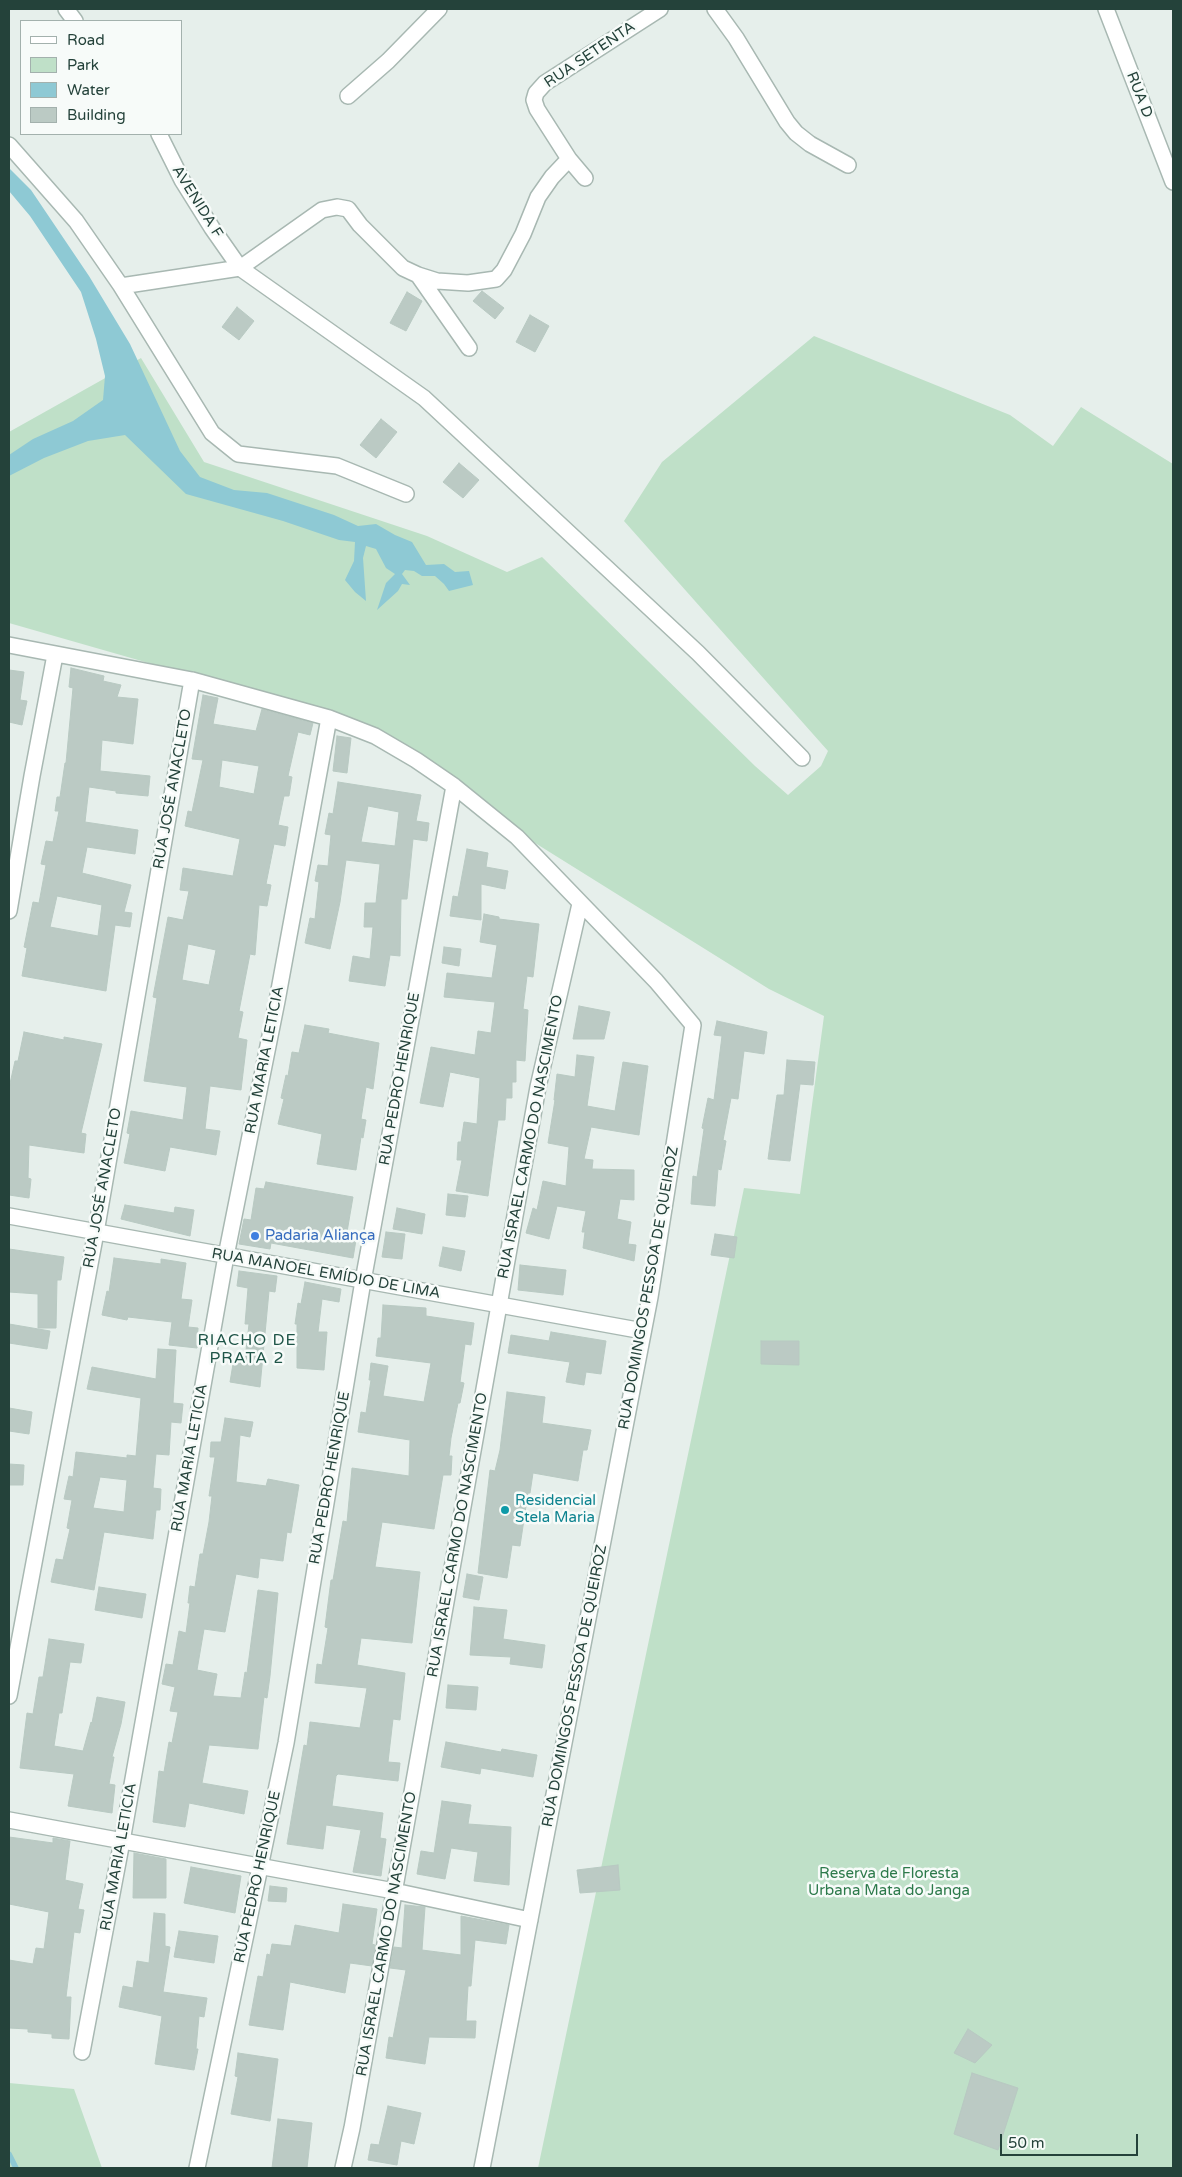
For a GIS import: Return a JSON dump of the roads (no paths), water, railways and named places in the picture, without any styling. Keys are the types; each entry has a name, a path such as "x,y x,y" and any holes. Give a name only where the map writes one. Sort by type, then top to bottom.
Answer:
{"street":[{"path":"66,9 75,20"},
{"path":"348,96 388,61 439,9"},
{"name":"RUA SETENTA","path":"570,159 537,109 534,100 536,93 545,83 660,9"},
{"path":"715,9 762,79 787,122 810,144 848,165"},
{"name":"RUA D","path":"1106,9 1173,182"},
{"name":"AVENIDA F","path":"160,135 182,180 240,268 424,398 698,653 802,758"},
{"path":"9,146 76,221 121,286 212,433 238,454 337,466 406,494"},
{"path":"121,286 240,268 322,210 337,206 348,209 360,225 403,268 418,275 438,281 468,283 496,279 504,270 523,234 538,197 552,177 570,159 585,178"},
{"path":"418,275 469,348"},
{"path":"9,645 192,680 328,718 375,736 416,760 454,786 517,837 580,904"},
{"path":"9,911 55,654"},
{"name":"RUA JOSÉ ANACLETO","path":"9,1696 96,1232 192,680"},
{"name":"RUA MARIA LETICIA","path":"82,2052 122,1841 226,1256 277,1001 328,718"},
{"name":"RUA PEDRO HENRIQUE","path":"197,2168 286,1743 363,1281 454,786"},
{"name":"RUA DOMINGOS PESSOA DE QUEIROZ","path":"482,2168 643,1332 693,1025 656,981 580,904"},
{"name":"RUA ISRAEL CARMO DO NASCIMENTO","path":"343,2168 538,1087 580,904"},
{"name":"RUA MANOEL EMÍDIO DE LIMA","path":"9,1216 643,1332"},
{"path":"9,1820 394,1891 530,1920"}],"water":[{"path":"9,168 31,190 89,276 130,344 180,451 200,477 234,490 267,493 334,515 358,526 376,524 412,542 426,565 444,564 455,572 469,571 473,585 449,591 435,576 422,576 414,571 405,570 402,574 410,585 402,584 398,591 377,610 386,583 395,574 386,568 376,549 366,546 363,558 366,601 345,580 354,561 355,542 339,540 283,521 186,494 125,435 88,441 44,458 9,476 9,455 33,439 73,421 103,400 105,376 96,339 81,292 30,216 9,191"}],"waterway":[{"path":"9,2154 16,2168"}],"place":[{"name":"Padaria Aliança","path":"255,1236"},
{"name":"Residencial Stela Maria","path":"505,1510"}],"district":[{"name":"RIACHO DE PRATA 2","path":"247,1350"}],"park label":[{"name":"Reserva de Floresta Urbana Mata do Janga","path":"889,1882"}]}
